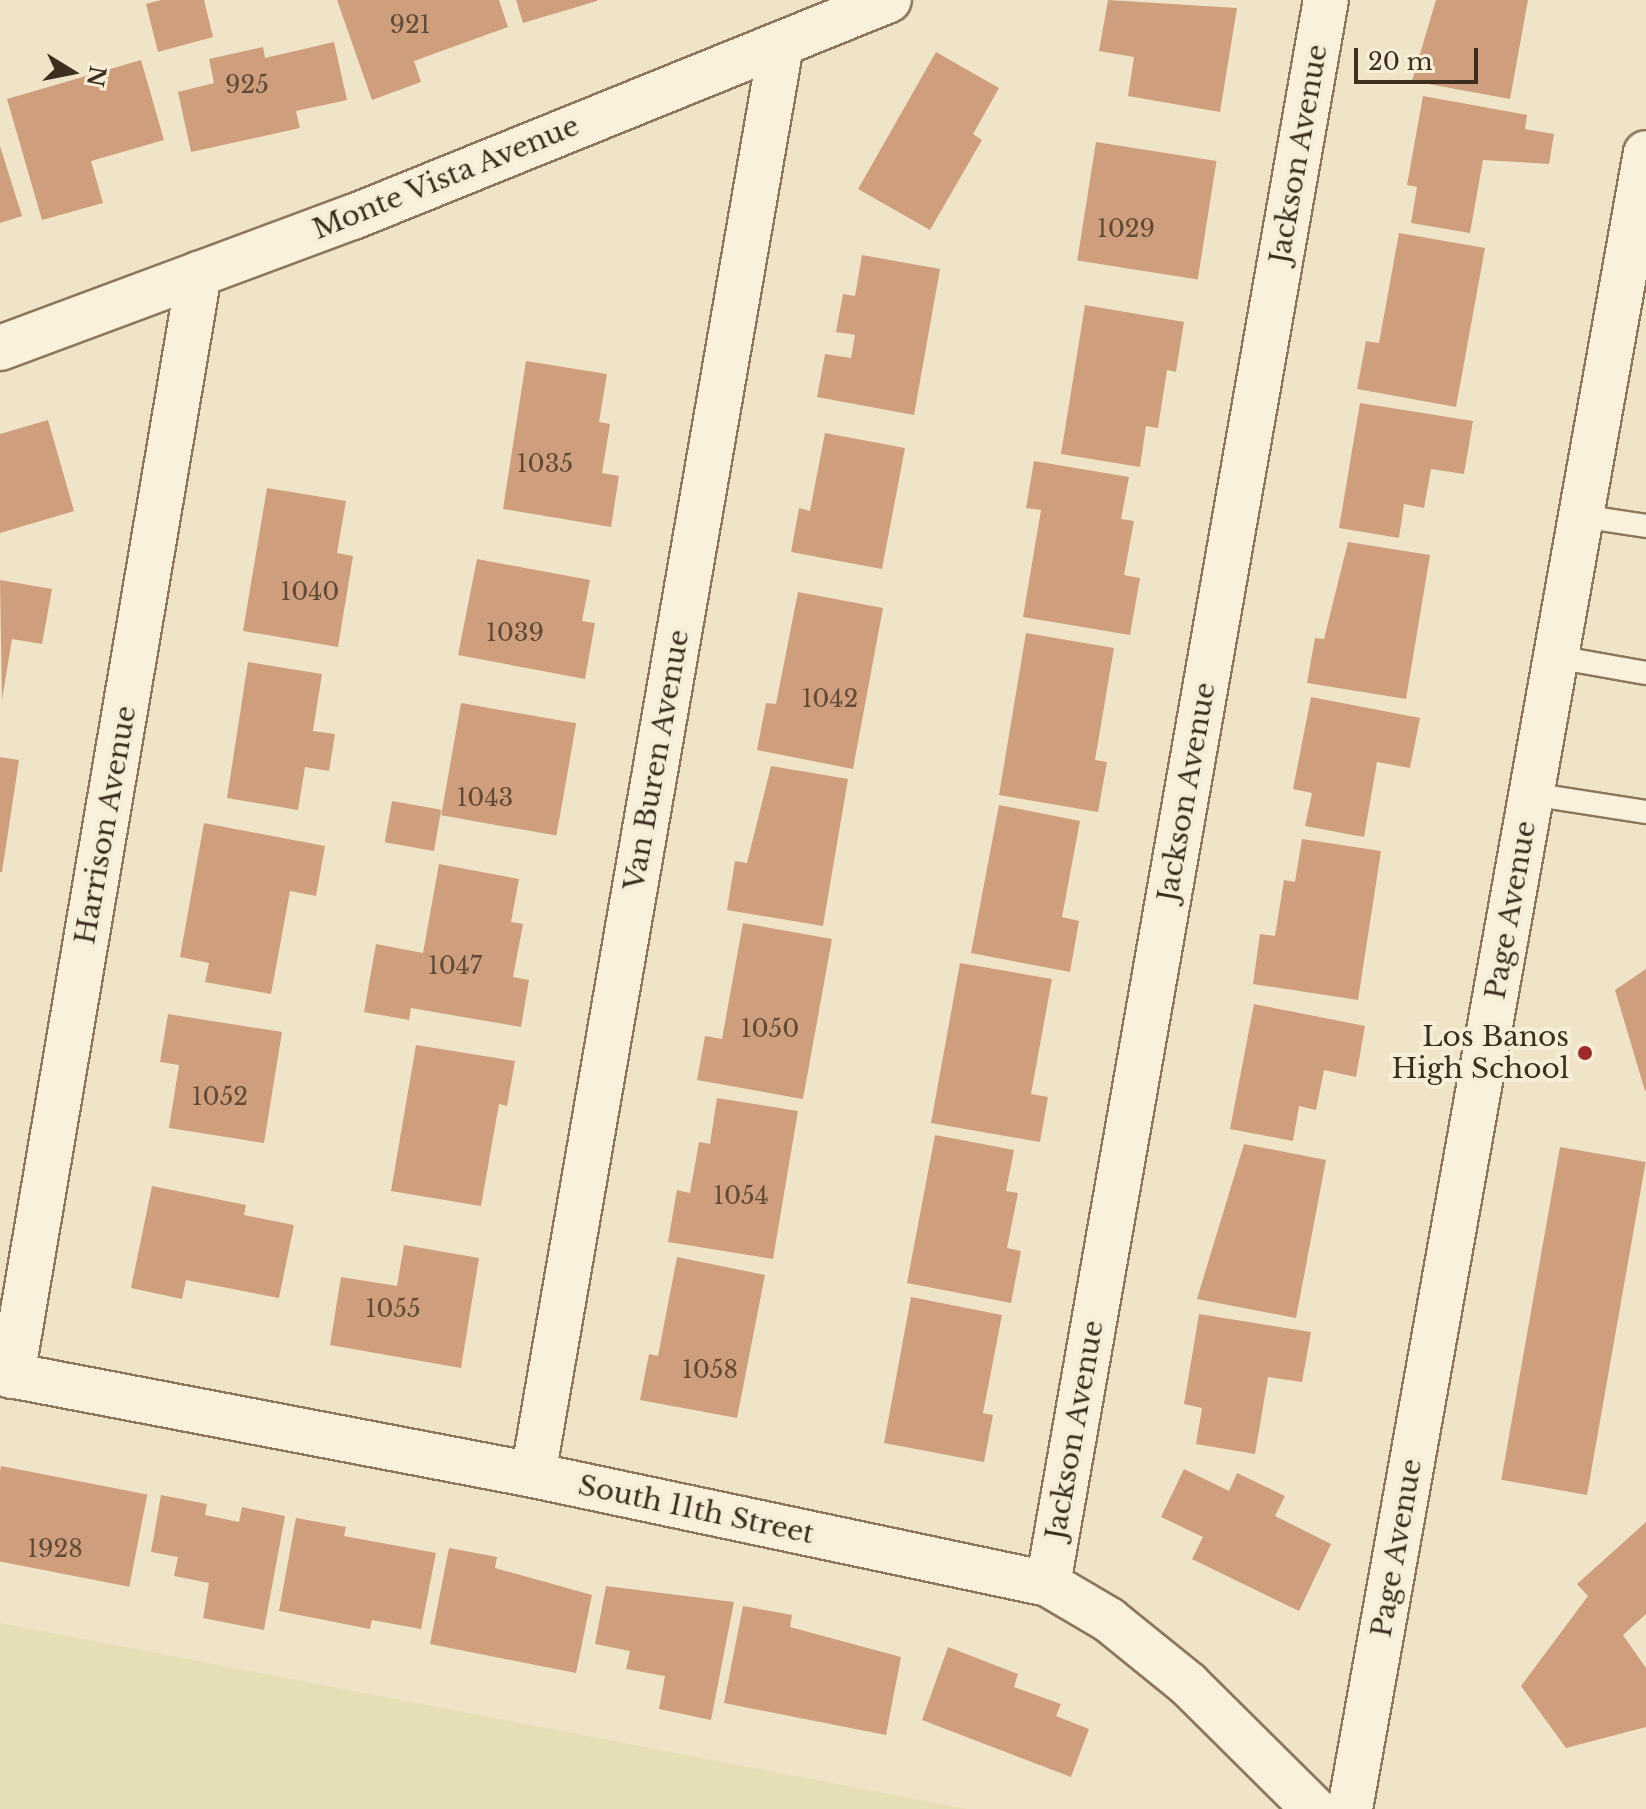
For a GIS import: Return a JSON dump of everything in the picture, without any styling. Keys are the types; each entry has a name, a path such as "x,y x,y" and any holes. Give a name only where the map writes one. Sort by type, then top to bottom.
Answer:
{"street":[{"name":"Monte Vista Avenue","path":"0,348 199,274 889,0"},
{"name":"Jackson Avenue","path":"1048,1584 1326,0"},
{"name":"Van Buren Avenue","path":"533,1475 781,45"},
{"name":"Page Avenue","path":"1350,1809 1646,153"},
{"name":"Harrison Avenue","path":"6,1374 199,274"},
{"name":"South 11th Street","path":"6,1374 533,1475 1048,1584 1109,1620 1188,1684 1314,1809"}],"lane":[{"path":"1581,516 1646,526"},
{"path":"1556,657 1646,673"},
{"path":"1531,794 1646,812"}],"shaded area":[{"path":"0,1623 967,1809 0,1809"}],"building":[{"path":"161,0 204,0 213,37 158,52 146,4"},
{"path":"337,0 499,0 508,27 414,61 421,82 372,100"},
{"path":"516,0 597,0 597,1 523,23"},
{"path":"1108,0 1237,8 1220,112 1128,96 1134,57 1099,51"},
{"path":"1436,0 1528,0 1510,99 1412,81"},
{"path":"334,42 347,100 296,111 300,128 191,152 178,92 214,83 209,59 263,47 265,58"},
{"path":"936,52 999,88 973,134 982,140 930,230 858,189"},
{"path":"141,60 164,140 91,161 103,203 42,220 7,99"},
{"path":"1423,96 1527,115 1525,129 1554,134 1549,164 1483,160 1470,233 1411,223 1417,187 1407,185"},
{"path":"1096,142 1216,161 1198,280 1077,261"},
{"path":"0,146 22,216 0,223"},
{"path":"1399,233 1485,248 1456,407 1357,389 1366,341 1379,343"},
{"path":"862,255 940,269 914,415 817,397 825,354 851,358 855,335 836,332 843,294 855,296"},
{"path":"1085,305 1184,322 1176,372 1167,370 1158,428 1146,426 1140,467 1061,454"},
{"path":"526,361 607,374 599,422 610,424 602,473 619,476 611,527 503,509"},
{"path":"1360,403 1473,421 1464,474 1431,469 1424,508 1404,504 1399,538 1339,528"},
{"path":"48,420 74,511 0,533 0,434"},
{"path":"825,433 905,448 882,569 791,552 799,508 810,511"},
{"path":"1034,461 1129,477 1121,519 1134,521 1124,575 1140,578 1130,635 1023,617 1041,510 1026,508"},
{"path":"267,488 346,501 337,553 353,556 338,647 243,631"},
{"path":"1348,542 1430,555 1406,699 1307,683 1315,638 1324,639"},
{"path":"477,559 590,580 582,621 595,623 585,679 458,655"},
{"path":"0,580 52,589 42,644 12,639 2,700"},
{"path":"798,592 883,608 853,769 757,750 766,703 776,704"},
{"path":"1026,633 1114,648 1095,760 1107,762 1098,812 999,795"},
{"path":"248,662 322,674 313,731 335,734 329,771 305,767 298,810 227,798"},
{"path":"1311,697 1420,718 1410,768 1377,762 1364,837 1305,826 1312,793 1293,789"},
{"path":"461,703 576,723 556,836 441,815"},
{"path":"0,757 19,760 2,872 0,872"},
{"path":"771,766 848,779 823,926 727,910 735,861 747,863"},
{"path":"392,801 441,810 434,851 385,842"},
{"path":"999,805 1080,821 1062,917 1079,921 1070,972 971,953"},
{"path":"204,823 325,846 316,896 290,891 271,994 205,982 209,963 180,957"},
{"path":"1302,839 1381,851 1358,1000 1253,984 1260,934 1275,936 1284,880 1295,882"},
{"path":"439,864 519,879 511,922 523,924 513,977 529,980 521,1027 411,1008 409,1020 364,1012 376,944 423,953"},
{"path":"743,923 832,939 803,1099 697,1080 705,1036 722,1039"},
{"path":"960,963 1052,979 1031,1094 1048,1097 1040,1142 931,1123"},
{"path":"1646,969 1646,1090 1645,1091 1615,990"},
{"path":"1254,1004 1365,1026 1356,1077 1324,1070 1316,1110 1299,1106 1293,1141 1230,1129"},
{"path":"168,1014 282,1032 264,1143 169,1128 179,1065 160,1062"},
{"path":"416,1045 515,1061 507,1106 499,1104 481,1206 391,1191"},
{"path":"717,1098 798,1111 773,1259 668,1242 677,1190 690,1193 699,1142 710,1144"},
{"path":"935,1135 1014,1150 1006,1191 1018,1193 1007,1248 1021,1251 1011,1303 907,1283"},
{"path":"1244,1144 1326,1160 1296,1318 1197,1299"},
{"path":"1560,1147 1646,1162 1587,1495 1501,1480"},
{"path":"152,1186 246,1205 244,1215 294,1225 279,1298 186,1280 182,1299 131,1288"},
{"path":"404,1245 479,1258 461,1368 330,1345 341,1277 397,1286"},
{"path":"677,1257 765,1275 737,1418 640,1400 649,1354 658,1356"},
{"path":"911,1297 1002,1315 983,1413 993,1415 984,1462 884,1443"},
{"path":"1199,1314 1311,1332 1302,1382 1268,1377 1255,1454 1196,1444 1202,1408 1184,1404"},
{"path":"1,1466 147,1494 129,1587 0,1562"},
{"path":"1184,1469 1229,1491 1237,1473 1285,1496 1275,1516 1331,1544 1299,1611 1192,1559 1203,1537 1161,1517"},
{"path":"161,1495 207,1504 205,1515 239,1522 242,1507 285,1516 264,1630 203,1618 209,1583 174,1576 178,1557 151,1552"},
{"path":"296,1518 346,1527 344,1536 436,1553 421,1629 372,1620 370,1629 279,1611"},
{"path":"1646,1522 1646,1614 1623,1635 1646,1668 1646,1727 1566,1748 1521,1686 1588,1596 1577,1584"},
{"path":"449,1548 497,1557 495,1568 592,1595 576,1673 430,1644"},
{"path":"606,1586 734,1602 711,1720 659,1709 665,1676 626,1669 630,1651 595,1644"},
{"path":"743,1606 792,1615 790,1627 901,1657 886,1735 724,1703"},
{"path":"948,1647 1018,1674 1014,1687 1061,1704 1056,1716 1089,1729 1071,1777 922,1720"}],"place":[{"name":"Los Banos High School","path":"1585,1053"}]}
